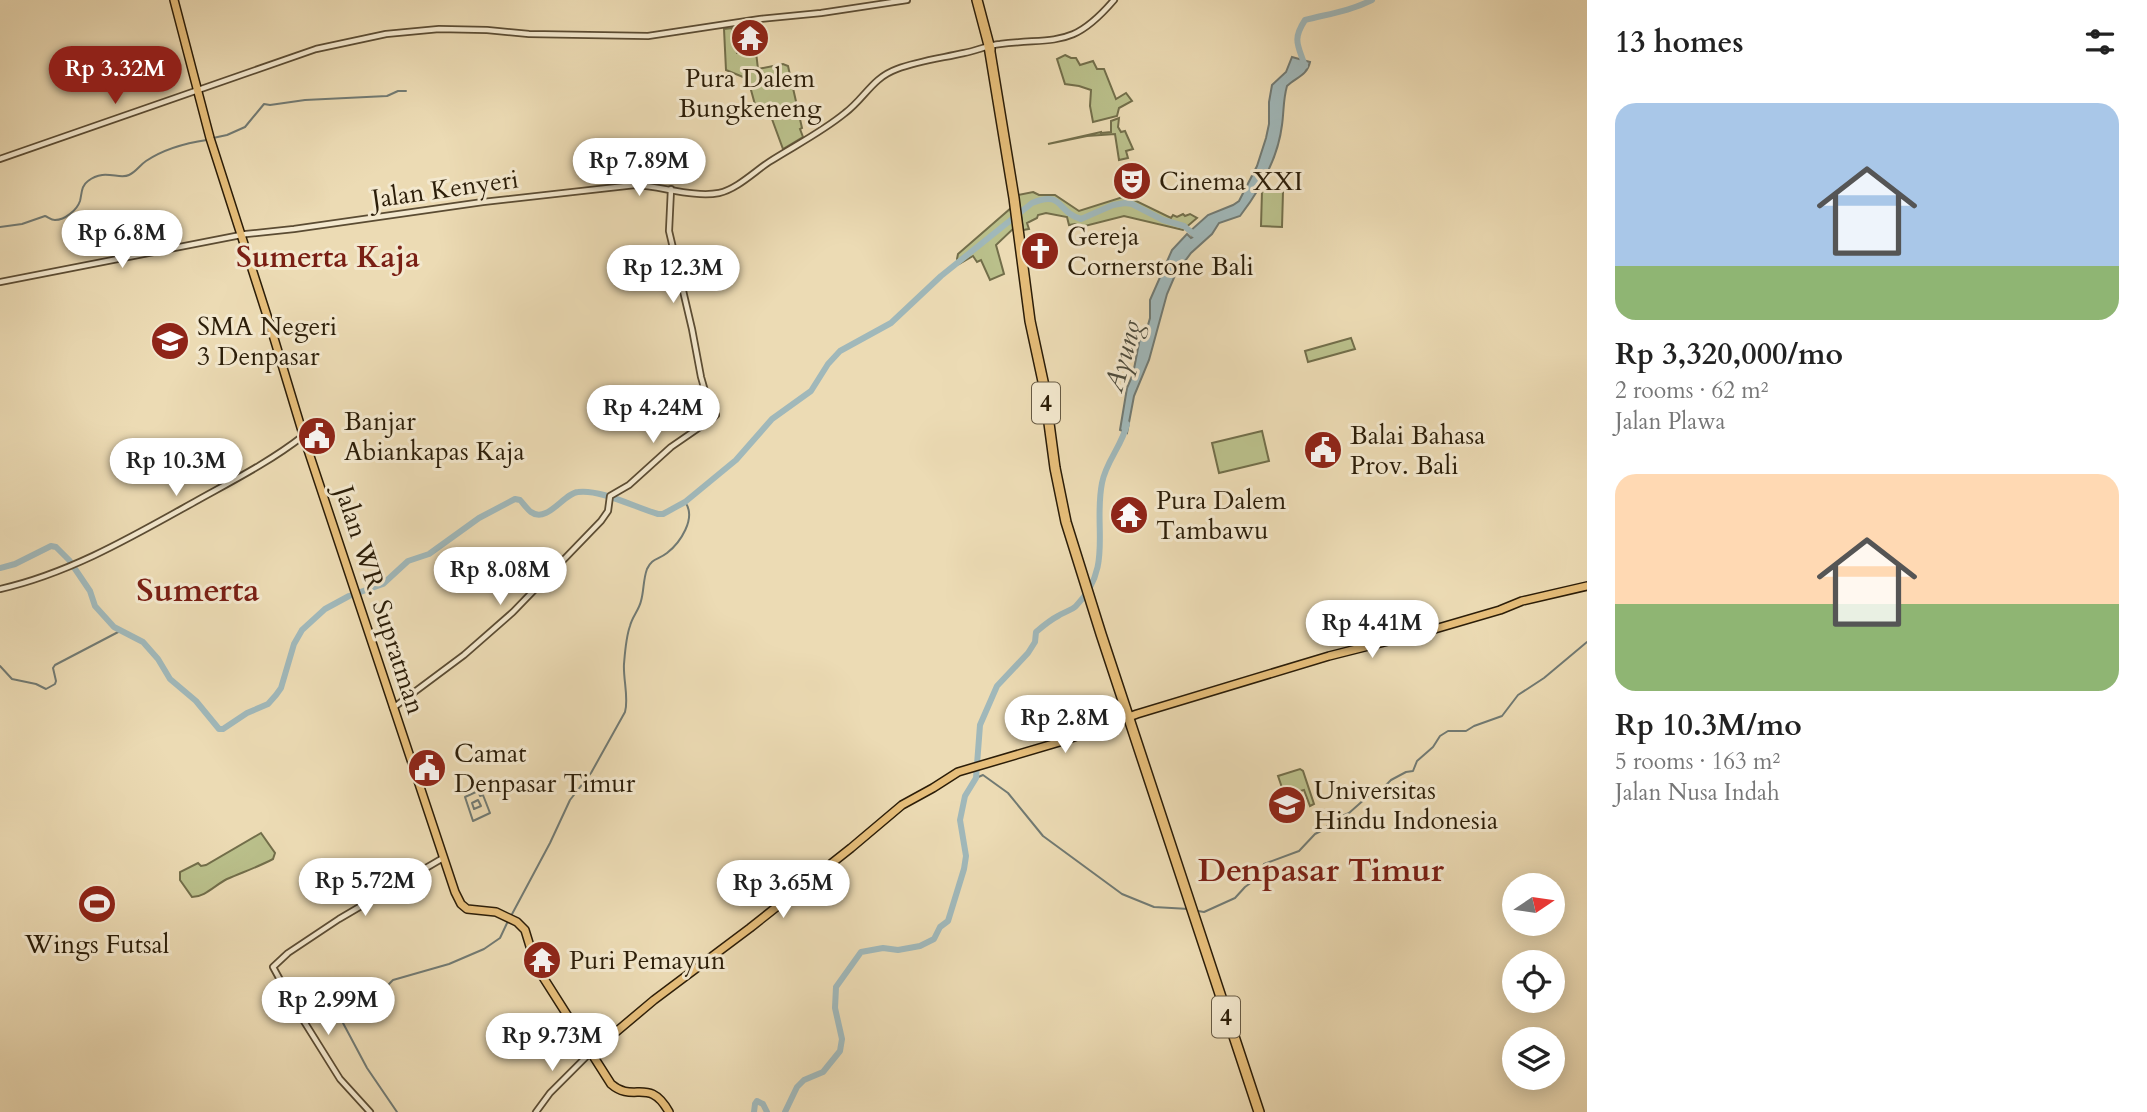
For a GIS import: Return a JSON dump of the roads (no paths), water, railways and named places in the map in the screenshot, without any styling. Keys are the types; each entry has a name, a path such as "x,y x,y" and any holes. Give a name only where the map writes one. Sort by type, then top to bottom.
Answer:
{"highway":[{"name":"4","path":"976,0 997,76 1015,193 1030,321 1044,387 1060,495 1082,575 1128,718 1259,1112"}],"main road":[{"name":"Jalan WR. Supratman","path":"174,0 196,91 240,235 455,892 464,908 493,912 510,919 525,930 536,966 614,1087 627,1092 653,1093 660,1098 669,1112"},
{"path":"591,1053 654,1000 788,899 902,805 964,769 1063,741 1128,718 1329,656 1428,631 1522,601 1587,586"}],"street":[{"path":"0,159 316,49 408,31 473,29 528,34 648,36 907,0"},
{"name":"Jalan Kenyeri","path":"0,282 240,235 483,202 627,186 654,186 709,194 724,191 840,117 859,102 874,82 887,72 999,44 1065,38 1095,20 1114,0"},
{"path":"393,708 464,655 513,612 601,521 608,511 612,495 629,485 671,447 716,415 701,377 669,231 671,189"},
{"path":"0,589 42,578 147,529 305,440"},
{"path":"370,1112 340,1079 273,967 284,956 347,914 443,858"},
{"path":"536,1112 550,1093 591,1053"}],"water":[{"path":"1292,57 1310,62 1309,67 1287,86 1280,137 1267,173 1240,216 1219,223 1176,273 1167,294 1149,360 1134,396 1127,433 1120,430 1140,338 1146,332 1150,318 1150,300 1172,250 1187,234 1193,237 1189,232 1208,215 1239,201 1257,166 1266,138 1272,85 1286,72"}],"waterway":[{"name":"Ayung","path":"1305,66 1297,38 1305,20 1347,10 1372,0"},
{"path":"213,138 245,127 264,104 387,96 406,91"},
{"path":"0,227 22,224 45,216 59,220 76,208 84,185 94,177 129,175 160,153 207,140"},
{"path":"0,568 15,564 51,546 56,547 69,560 90,591 95,606 114,627 143,642 170,679 196,701 219,729 223,729 247,713 268,704 276,695 281,688 294,644 302,630 325,609 349,596 383,584 408,561 429,554 479,518 515,499 520,500 537,515 549,511 578,492 608,496 658,514 685,502 736,460 772,419 811,391 840,351 891,323 941,276 1032,203 1050,199 1081,219 1113,205 1132,204 1163,220 1184,226 1195,235"},
{"path":"785,1112 797,1087 804,1080 823,1072 840,1051 842,1039 835,1008 836,987 861,952 920,946 934,939 940,927 948,921 964,869 966,856 960,820 965,796 976,778 980,725 997,686 1028,653 1035,642 1036,632 1074,607 1088,591 1095,577 1099,562 1102,483 1127,424"},
{"path":"511,916 570,800 591,773 625,712 624,664 629,630 640,604 649,565 672,549 682,537 689,515 685,502"},
{"path":"0,666 12,679 46,689 55,684 55,665 122,630"},
{"path":"1198,911 1204,912 1235,898 1256,879 1264,864 1299,851 1315,834 1335,819 1349,813 1375,790 1406,772 1413,771 1417,761 1433,747 1440,736 1448,731 1466,731 1502,716 1518,695 1544,678 1587,642"},
{"path":"976,778 983,775 1008,793 1043,836 1122,894 1154,907 1189,909"},
{"path":"478,791 480,796 483,795 490,813 473,821 465,797 478,791"},
{"path":"478,800 481,806 474,809 472,803 478,800"},
{"path":"397,1112 367,1068 343,1023 343,1017 350,1008 385,988 393,980 449,964 484,949 500,938 508,921"},
{"path":"754,1112 757,1101 763,1104 767,1112"}],"place":[{"name":"Pura Dalem Bungkeneng","path":"750,38"},
{"name":"Cinema XXI","path":"1132,181"},
{"name":"Gereja Cornerstone Bali","path":"1040,251"},
{"name":"SMA Negeri 3 Denpasar","path":"170,341"},
{"name":"Banjar Abiankapas Kaja","path":"317,436"},
{"name":"Balai Bahasa Prov. Bali","path":"1323,450"},
{"name":"Pura Dalem Tambawu","path":"1129,515"},
{"name":"Camat Denpasar Timur","path":"427,768"},
{"name":"Universitas Hindu Indonesia","path":"1287,805"},
{"name":"Wings Futsal","path":"97,904"},
{"name":"Puri Pemayun","path":"542,960"}],"district":[{"name":"Sumerta Kaja","path":"328,257"},
{"name":"Sumerta","path":"198,590"},
{"name":"Denpasar Timur","path":"1321,870"}]}
